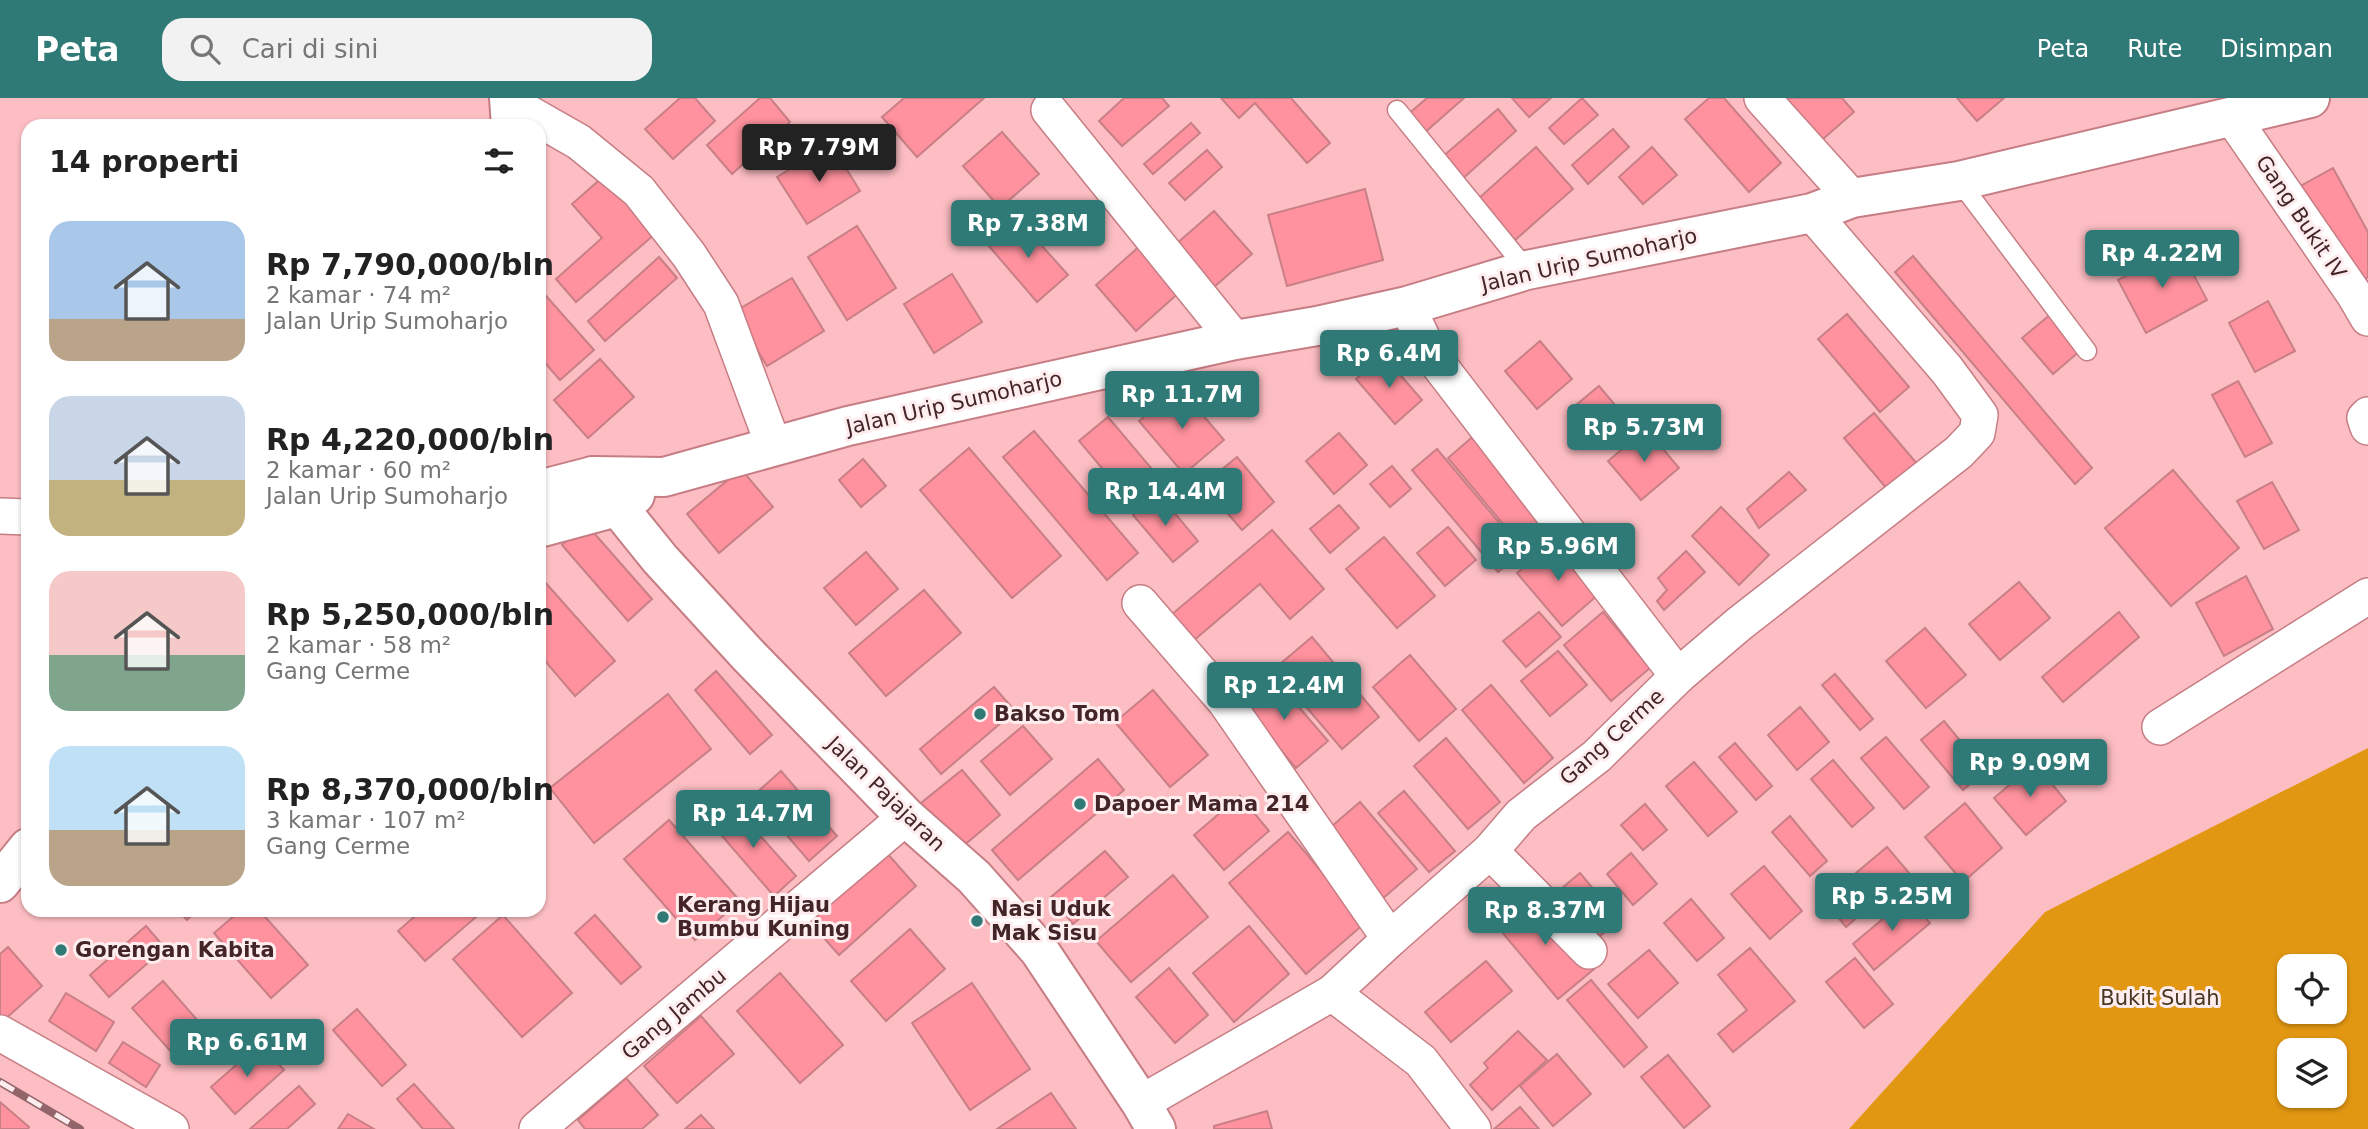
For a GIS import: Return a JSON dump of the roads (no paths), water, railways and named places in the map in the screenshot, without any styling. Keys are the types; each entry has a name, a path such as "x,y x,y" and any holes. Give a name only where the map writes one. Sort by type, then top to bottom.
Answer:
{"main road":[{"name":"Jalan Urip Sumoharjo","path":"546,488 593,476 664,477 848,426 1236,340 1407,306 1527,270 1812,213 1852,198 1959,181 2310,98"},
{"name":"Jalan Pajajaran","path":"593,476 660,559 748,655 906,817 974,877 1039,950 1149,1116"},
{"name":"Jalan Urip Sumoharjo","path":"546,526 617,507 664,477"},
{"path":"0,883 21,857"}],"street":[{"path":"1762,98 1852,198"},
{"path":"510,109 531,119"},
{"path":"1049,110 1236,340"},
{"name":"Gang Bukit IV","path":"2232,117 2347,283 2368,318"},
{"path":"546,126 579,142 639,191 689,255 721,304 774,447"},
{"path":"1678,677 1739,624 1959,452 1977,433 1980,415 1947,370 1812,213"},
{"name":"Gang Cerme","path":"1149,1116 1332,993 1490,851 1521,815 1597,757 1678,677 1429,352 1407,306"},
{"path":"2368,415 2365,418 2368,426"},
{"path":"0,516 21,517"},
{"path":"2160,726 2368,596"},
{"path":"1140,603 1225,701 1390,939"},
{"name":"Gang Jambu","path":"537,1129 906,817"},
{"path":"1490,851 1589,951"},
{"path":"1332,993 1421,1061 1473,1129"},
{"path":"0,1033 171,1129"}],"lane":[{"path":"1397,110 1527,270"},
{"path":"1959,181 2087,351"}],"railway":[{"path":"0,1082 80,1129"}],"place":[{"name":"Bakso Tom","path":"980,714"},
{"name":"Dapoer Mama 214","path":"1080,804"},
{"name":"Kerang Hijau Bumbu Kuning","path":"663,917"},
{"name":"Nasi Uduk Mak Sisu","path":"977,921"},
{"name":"Gorengan Kabita","path":"61,950"}],"park label":[{"name":"Bukit Sulah","path":"2160,998"}]}
